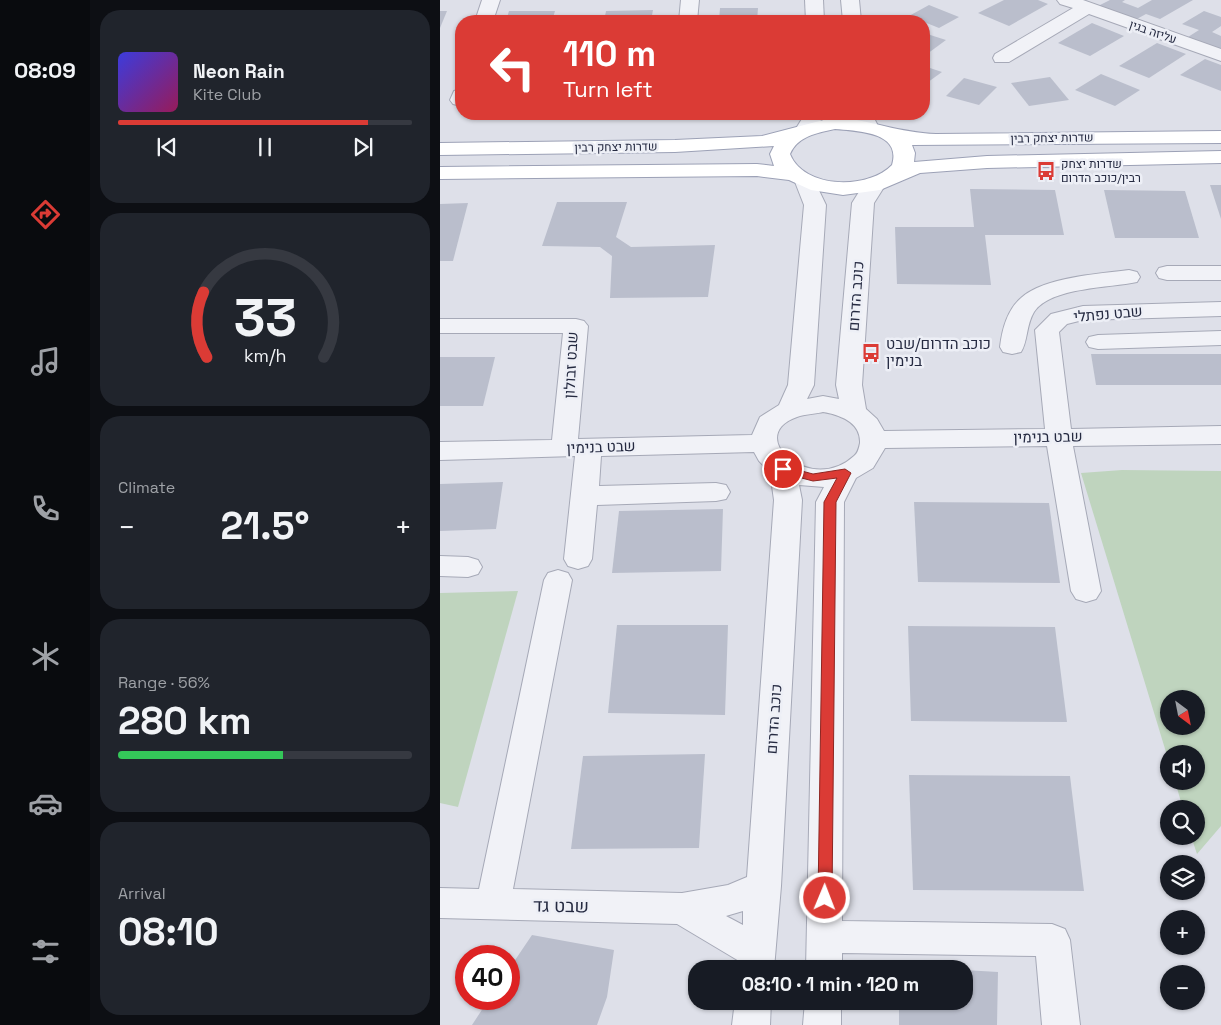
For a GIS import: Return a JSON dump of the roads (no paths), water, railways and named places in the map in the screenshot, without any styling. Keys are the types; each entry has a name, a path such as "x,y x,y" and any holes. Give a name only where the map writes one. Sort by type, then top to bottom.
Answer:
{"main road":[{"name":"שדרות יצחק רבין","path":"440,149 675,146 762,142 804,127 835,124 871,124 909,139 936,140 1221,138"},
{"path":"871,124 895,138 902,147 905,156 903,165 885,179"},
{"path":"798,178 782,165 780,155 783,145 804,127"},
{"name":"שדרות יצחק רבין","path":"440,173 757,170 840,189 885,179 918,167 987,162 1221,157"}],"street":[{"path":"486,15 491,0"},
{"path":"689,15 690,0"},
{"path":"814,0 815,15"},
{"path":"850,0 851,15"},
{"name":"עליזה בגין","path":"1066,0 1221,55"},
{"path":"1002,58 1086,8"},
{"path":"790,409 801,385 815,205 798,178"},
{"name":"כוכב הדרום","path":"854,412 850,385 863,203 885,179"},
{"path":"1167,273 1221,273"},
{"path":"1012,347 1014,325 1029,302 1063,287 1130,277"},
{"path":"1029,302 1039,305 1059,319"},
{"path":"1189,309 1196,338"},
{"name":"שבט נפתלי","path":"1058,437 1047,330 1059,319 1083,313 1221,309"},
{"name":"שבט זבולון","path":"440,326 576,326 576,447"},
{"path":"1098,342 1221,338"},
{"path":"823,404 854,412 868,424 874,440 873,450 867,459 845,473 813,478 783,469 772,462 765,453 762,443 764,432 769,424 790,409 823,404"},
{"name":"שבט בנימין","path":"874,440 1221,435"},
{"path":"1058,437 1086,591"},
{"name":"שבט בנימין","path":"440,451 762,443"},
{"path":"493,904 584,496 576,447"},
{"name":"כוכב הדרום","path":"757,960 764,886 788,500 783,469"},
{"path":"845,473 830,502 824,953 1052,940 1061,1025"},
{"path":"584,496 716,492"},
{"name":"שבט גד","path":"440,903 682,909 731,900 764,886"},
{"name":"שבט גד","path":"682,909 756,960"},
{"path":"751,1025 752,1010"},
{"path":"822,1010 822,1025"}],"place":[{"name":"שדרות יצחק רבין/כוכב הדרום","path":"1046,171"},
{"name":"כוכב הדרום/שבט בנימין","path":"871,353"}]}
